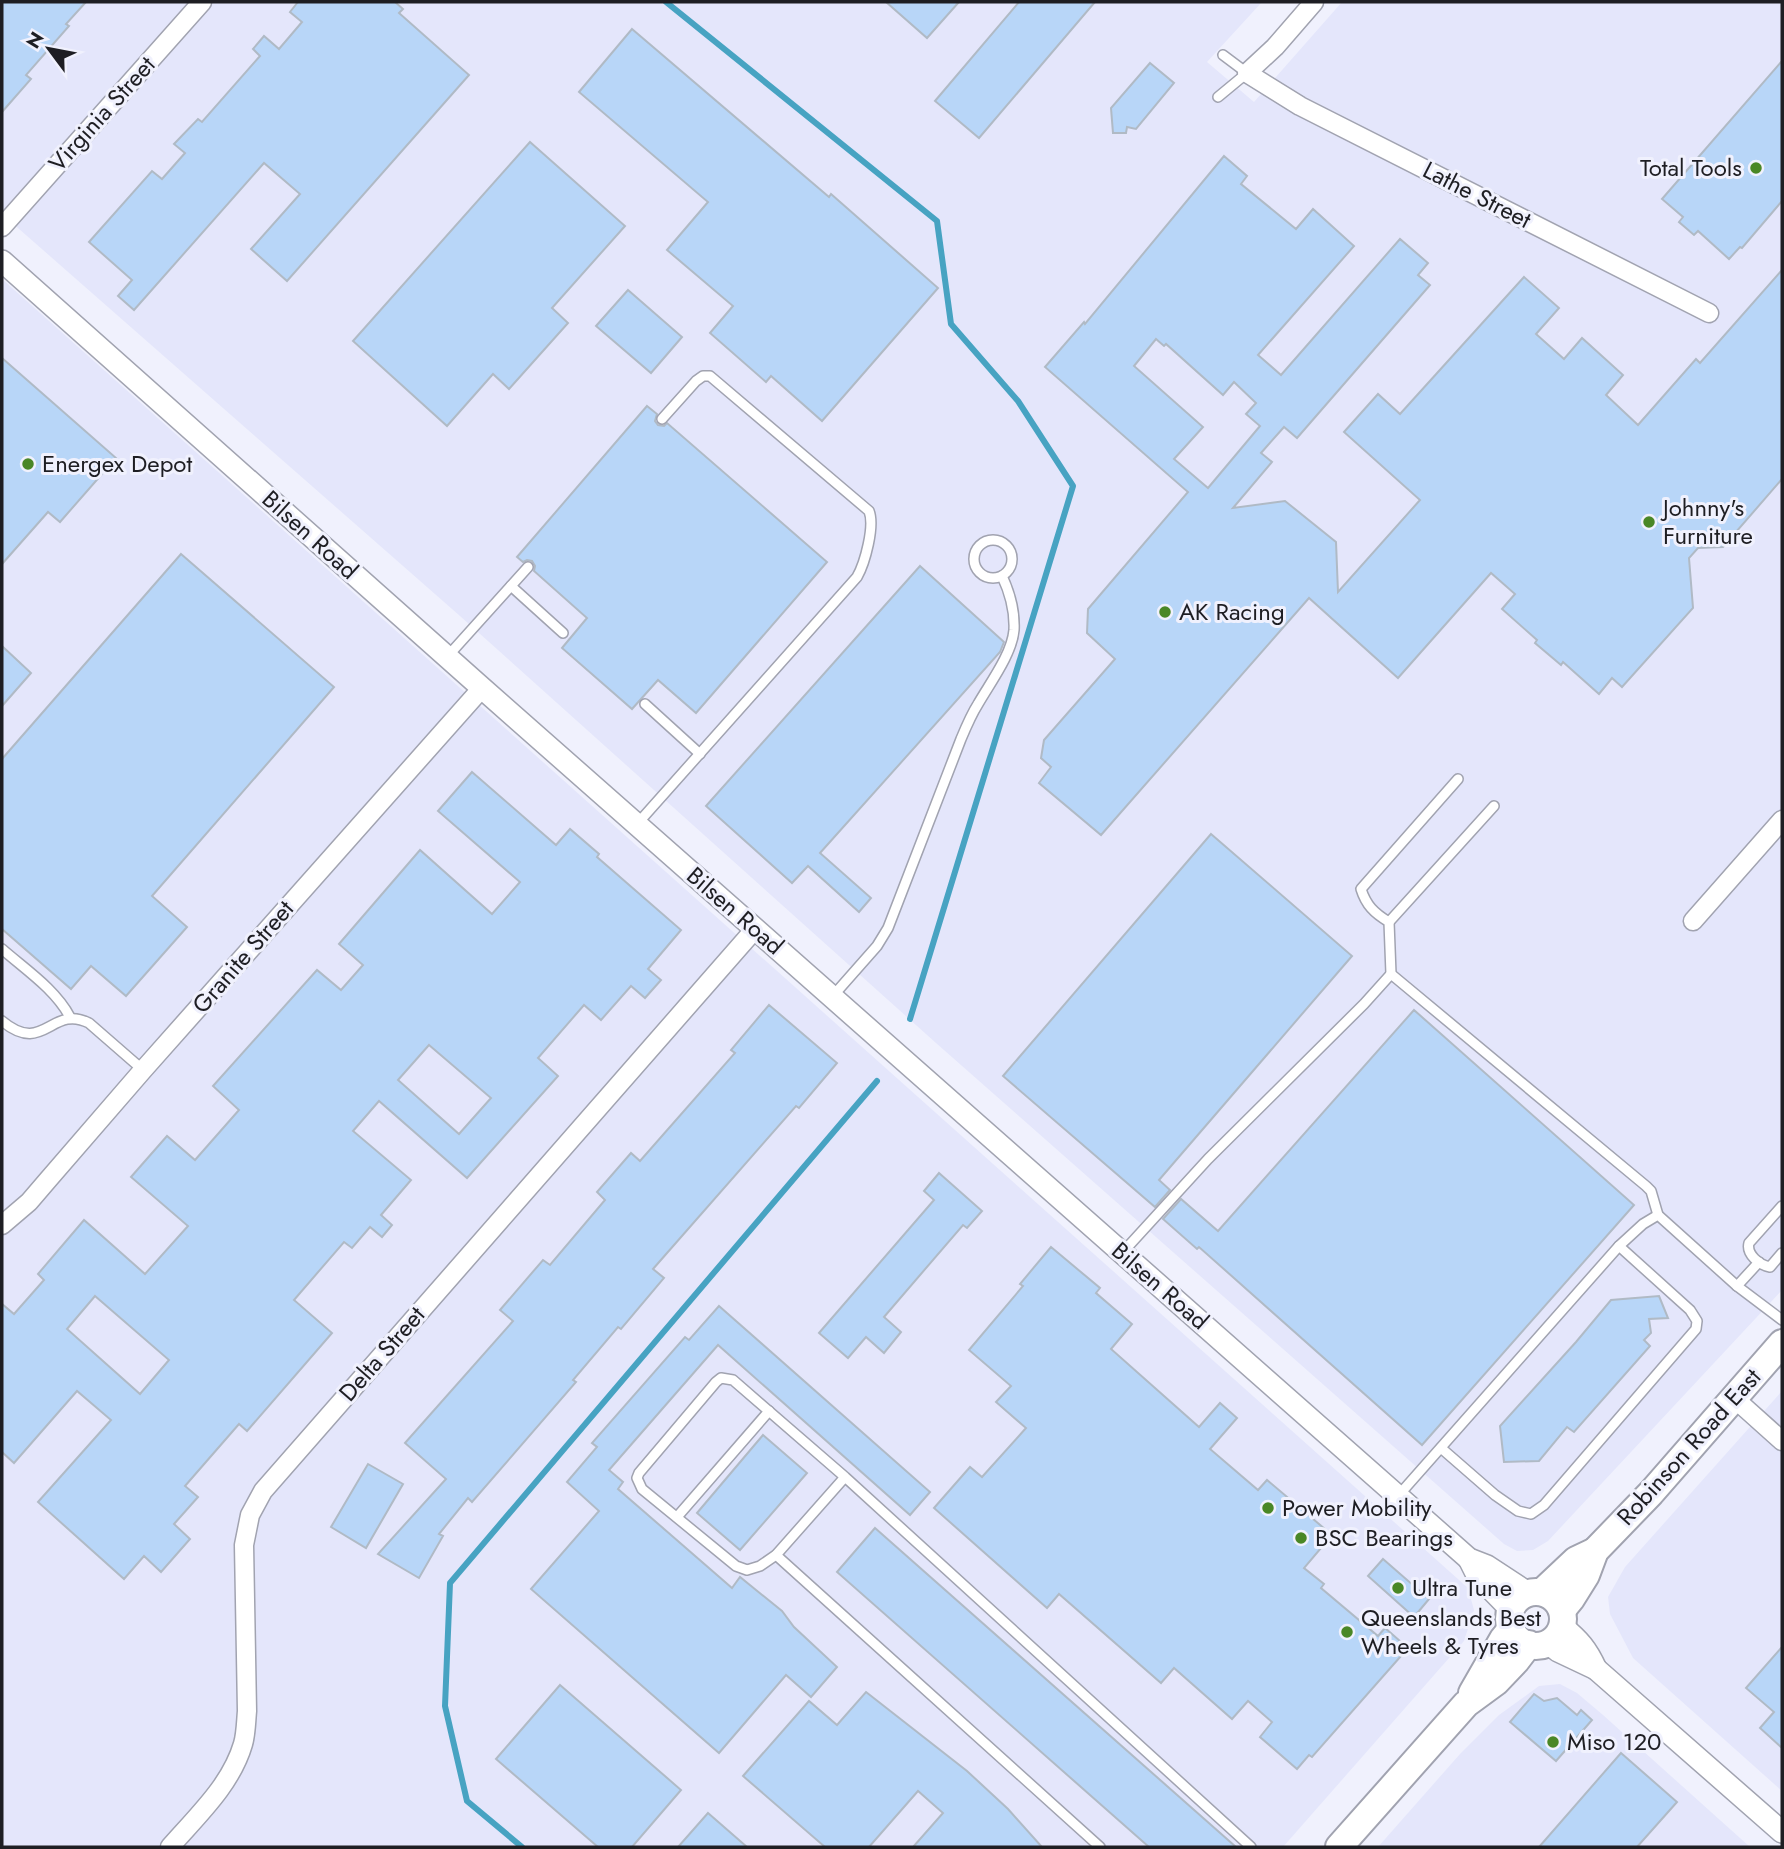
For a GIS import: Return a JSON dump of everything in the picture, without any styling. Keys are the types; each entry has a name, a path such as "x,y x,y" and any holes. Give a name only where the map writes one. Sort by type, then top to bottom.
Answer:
{"main road":[{"name":"Robinson Road East","path":"1339,1847 1466,1704 1496,1682 1516,1661 1556,1577 1576,1560 1595,1551 1651,1493 1782,1343"}],"street":[{"name":"Virginia Street","path":"2,227 202,2"},
{"path":"1247,73 1275,47 1314,2"},
{"name":"Lathe Street","path":"1247,73 1300,106 1709,313"},
{"name":"Bilsen Road","path":"2,261 1469,1559 1477,1575 1587,1650 1596,1669 1782,1832"},
{"name":"Granite Street","path":"2,1225 29,1202 482,688"},
{"path":"1693,921 1782,820"},
{"name":"Delta Street","path":"170,1847 218,1791 243,1746 247,1712 244,1545 250,1515 263,1491 755,929"},
{"path":"1734,1398 1782,1441"}],"lane":[{"path":"1218,96 1247,73 1223,55"},
{"path":"637,824 857,577 872,526 869,511 710,376 703,376 696,381 662,419"},
{"path":"994,539 1004,543 1011,552 1010,569 1002,576 986,577 974,566 976,549 984,542 994,539"},
{"path":"447,657 528,567"},
{"path":"832,997 877,946 888,928 969,719 1008,650 1014,631 1013,608 1002,576"},
{"path":"511,586 563,633"},
{"path":"645,704 700,754"},
{"path":"1389,922 1365,902 1361,889 1458,779"},
{"path":"1122,1253 1208,1159 1391,974 1389,922 1494,806"},
{"path":"2,949 49,990 70,1017"},
{"path":"1391,974 1646,1186 1651,1191 1658,1215 1737,1286 1782,1320"},
{"path":"2,1021 17,1031 29,1034 40,1032 59,1020 80,1018 143,1070"},
{"path":"1782,1206 1749,1243 1748,1248 1759,1262 1770,1267 1782,1253"},
{"path":"1398,1496 1619,1246 1643,1224 1658,1215"},
{"path":"1441,1448 1495,1495 1518,1511 1531,1514 1544,1505 1696,1329 1697,1321 1690,1310 1619,1246"},
{"path":"1737,1286 1759,1262"},
{"path":"845,1477 776,1555 760,1566 747,1570 642,1489 637,1478 716,1382 721,1378 733,1380 845,1477 1251,1847"},
{"path":"677,1517 769,1411"},
{"path":"776,1555 1100,1847"}],"shaded area":[{"path":"2,2 1262,2 1207,62 1254,102 1342,2 1782,2 1782,1290 1548,1541 1533,1550 1517,1551 1504,1544 936,1043 460,616 2,214"},
{"path":"2,279 1468,1588 1474,1610 1464,1641 1283,1847 2,1847"},
{"path":"1782,1391 1782,1791 1633,1658 1610,1614 1608,1597 1625,1567"},
{"path":"1560,1684 1577,1693 1603,1715 1750,1847 1378,1847 1460,1754 1499,1715 1539,1686"}],"building":[{"path":"2,2 86,2 66,24 69,26 26,75 31,79 2,112"},
{"path":"298,2 395,2 403,9 399,13 469,75 287,281 251,249 300,194 264,163 134,310 118,296 132,280 89,242 152,171 162,179 185,153 174,144 198,119 202,122 260,56 253,49 264,36 279,49 302,22 290,12"},
{"path":"886,2 959,2 927,38"},
{"path":"1019,2 1095,2 979,138 935,101"},
{"path":"632,29 829,197 831,194 938,288 822,421 771,376 766,382 710,333 733,306 667,250 708,202 579,92"},
{"path":"1782,61 1782,201 1742,248 1729,259 1698,231 1694,235 1679,222 1683,217 1662,199"},
{"path":"1150,63 1174,83 1136,129 1127,127 1126,133 1113,133 1111,108"},
{"path":"530,142 625,226 552,308 568,323 509,389 493,374 447,426 353,341"},
{"path":"1224,156 1247,176 1241,184 1296,229 1313,209 1354,246 1258,355 1281,375 1400,239 1428,263 1418,275 1430,285 1297,438 1284,427 1261,453 1272,462 1233,508 1285,501 1336,542 1338,592 1420,500 1344,432 1378,394 1400,414 1524,277 1559,308 1536,334 1564,359 1582,338 1623,375 1606,395 1638,425 1696,359 1700,363 1782,270 1782,479 1723,547 1698,548 1689,558 1693,608 1622,687 1612,678 1599,694 1563,662 1561,665 1535,643 1537,640 1502,609 1515,594 1491,573 1398,678 1309,598 1101,835 1039,783 1051,767 1041,758 1044,740 1115,659 1087,633 1088,609 1188,492 1045,367 1084,322 1085,324","holes":["1156,339 1164,346 1166,344 1223,395 1234,382 1256,403 1246,414 1260,426 1208,488 1174,459 1203,427 1134,366"]},
{"path":"628,290 682,337 651,373 596,326"},
{"path":"2,358 116,458 60,522 48,512 2,564"},
{"path":"647,406 657,414 655,421 658,425 664,426 667,423 827,562 696,713 658,680 632,709 562,648 587,618 534,571 532,561 523,562 517,557"},
{"path":"181,554 334,687 152,896 187,927 126,996 91,966 71,989 2,929 2,759"},
{"path":"920,566 1004,642 1000,652 820,853 871,898 859,912 808,866 792,883 706,806"},
{"path":"2,646 31,673 2,706"},
{"path":"472,772 556,845 570,829 599,854 597,857 681,930 648,969 661,980 645,998 631,986 601,1020 584,1005 538,1058 558,1076 467,1178 379,1101 353,1131 411,1180 381,1215 392,1225 382,1237 370,1227 352,1248 344,1242 294,1300 332,1333 247,1431 239,1424 185,1486 198,1497 174,1524 190,1539 161,1572 144,1556 124,1579 38,1502 111,1420 77,1391 14,1463 2,1452 2,1304 14,1314 44,1280 38,1274 84,1220 145,1274 188,1226 131,1177 167,1136 195,1160 239,1110 213,1086 317,970 341,990 363,965 339,944 420,850 492,914 520,882 438,811","holes":["429,1045 491,1098 459,1134 398,1080","95,1296 169,1360 140,1394 67,1329"]},
{"path":"1211,834 1352,956 1159,1180 1170,1190 1155,1207 1003,1076"},
{"path":"769,1005 837,1063 653,1269 664,1278 621,1329 618,1327 573,1380 576,1382 472,1502 468,1498 439,1534 443,1536 419,1578 378,1554 446,1479 405,1443 513,1321 500,1310 543,1260 550,1265 605,1200 597,1192 631,1153 640,1161 735,1053 731,1050"},
{"path":"1414,1010 1634,1205 1422,1445 1199,1247 1197,1249 1163,1219 1181,1199 1218,1231"},
{"path":"939,1173 982,1211 967,1228 963,1225 884,1317 901,1332 884,1353 866,1337 848,1358 819,1333 934,1200 924,1191"},
{"path":"1051,1247 1100,1288 1096,1293 1132,1324 1111,1349 1199,1427 1220,1403 1237,1418 1210,1449 1258,1490 1267,1480 1332,1535 1304,1568 1324,1584 1321,1588 1378,1636 1385,1628 1408,1648 1312,1757 1309,1755 1297,1769 1260,1737 1272,1722 1248,1701 1232,1719 1174,1668 1161,1683 1059,1594 1047,1608 934,1508 970,1467 982,1477 1026,1428 996,1402 1011,1386 969,1350 1023,1286 1020,1284"},
{"path":"1659,1296 1668,1318 1649,1319 1651,1333 1644,1340 1650,1346 1574,1432 1567,1427 1539,1461 1504,1462 1500,1426 1611,1300"},
{"path":"719,1306 930,1492 910,1515 718,1345 609,1470 623,1482 618,1489 732,1588 740,1577 782,1611 794,1627 837,1667 811,1697 786,1675 719,1753 531,1589 599,1511 567,1482 597,1447 592,1443 685,1337 689,1340"},
{"path":"763,1435 807,1473 740,1550 697,1513"},
{"path":"368,1464 403,1484 366,1548 331,1527"},
{"path":"875,1528 1236,1847 1149,1847 837,1572"},
{"name":"Ultra Tune","path":"1383,1559 1429,1599 1414,1617 1368,1576"},
{"path":"1782,1647 1782,1748 1760,1728 1774,1712 1746,1688"},
{"path":"560,1685 681,1790 632,1847 598,1847 496,1759"},
{"path":"866,1692 967,1771 1008,1809 1042,1847 913,1847 943,1813 918,1791 869,1847 825,1847 743,1776 809,1701 837,1725"},
{"name":"Miso 120","path":"1534,1694 1544,1701 1557,1698 1577,1715 1581,1710 1592,1720 1556,1761 1510,1722"},
{"path":"1621,1753 1677,1802 1637,1847 1539,1847"},
{"path":"708,1813 747,1847 678,1847"}],"waterway":[{"path":"666,2 937,221 951,324 1018,401 1073,486 910,1019"},
{"path":"522,1847 467,1801 445,1706 450,1583 877,1081"}],"place":[{"name":"Total Tools","path":"1756,168"},
{"name":"Energex Depot","path":"28,464"},
{"name":"Johnny's Furniture","path":"1649,522"},
{"name":"AK Racing","path":"1165,612"},
{"name":"Power Mobility","path":"1268,1508"},
{"name":"BSC Bearings","path":"1301,1538"},
{"name":"Ultra Tune","path":"1398,1588"},
{"name":"Queenslands Best Wheels & Tyres","path":"1347,1632"},
{"name":"Miso 120","path":"1553,1742"}]}
